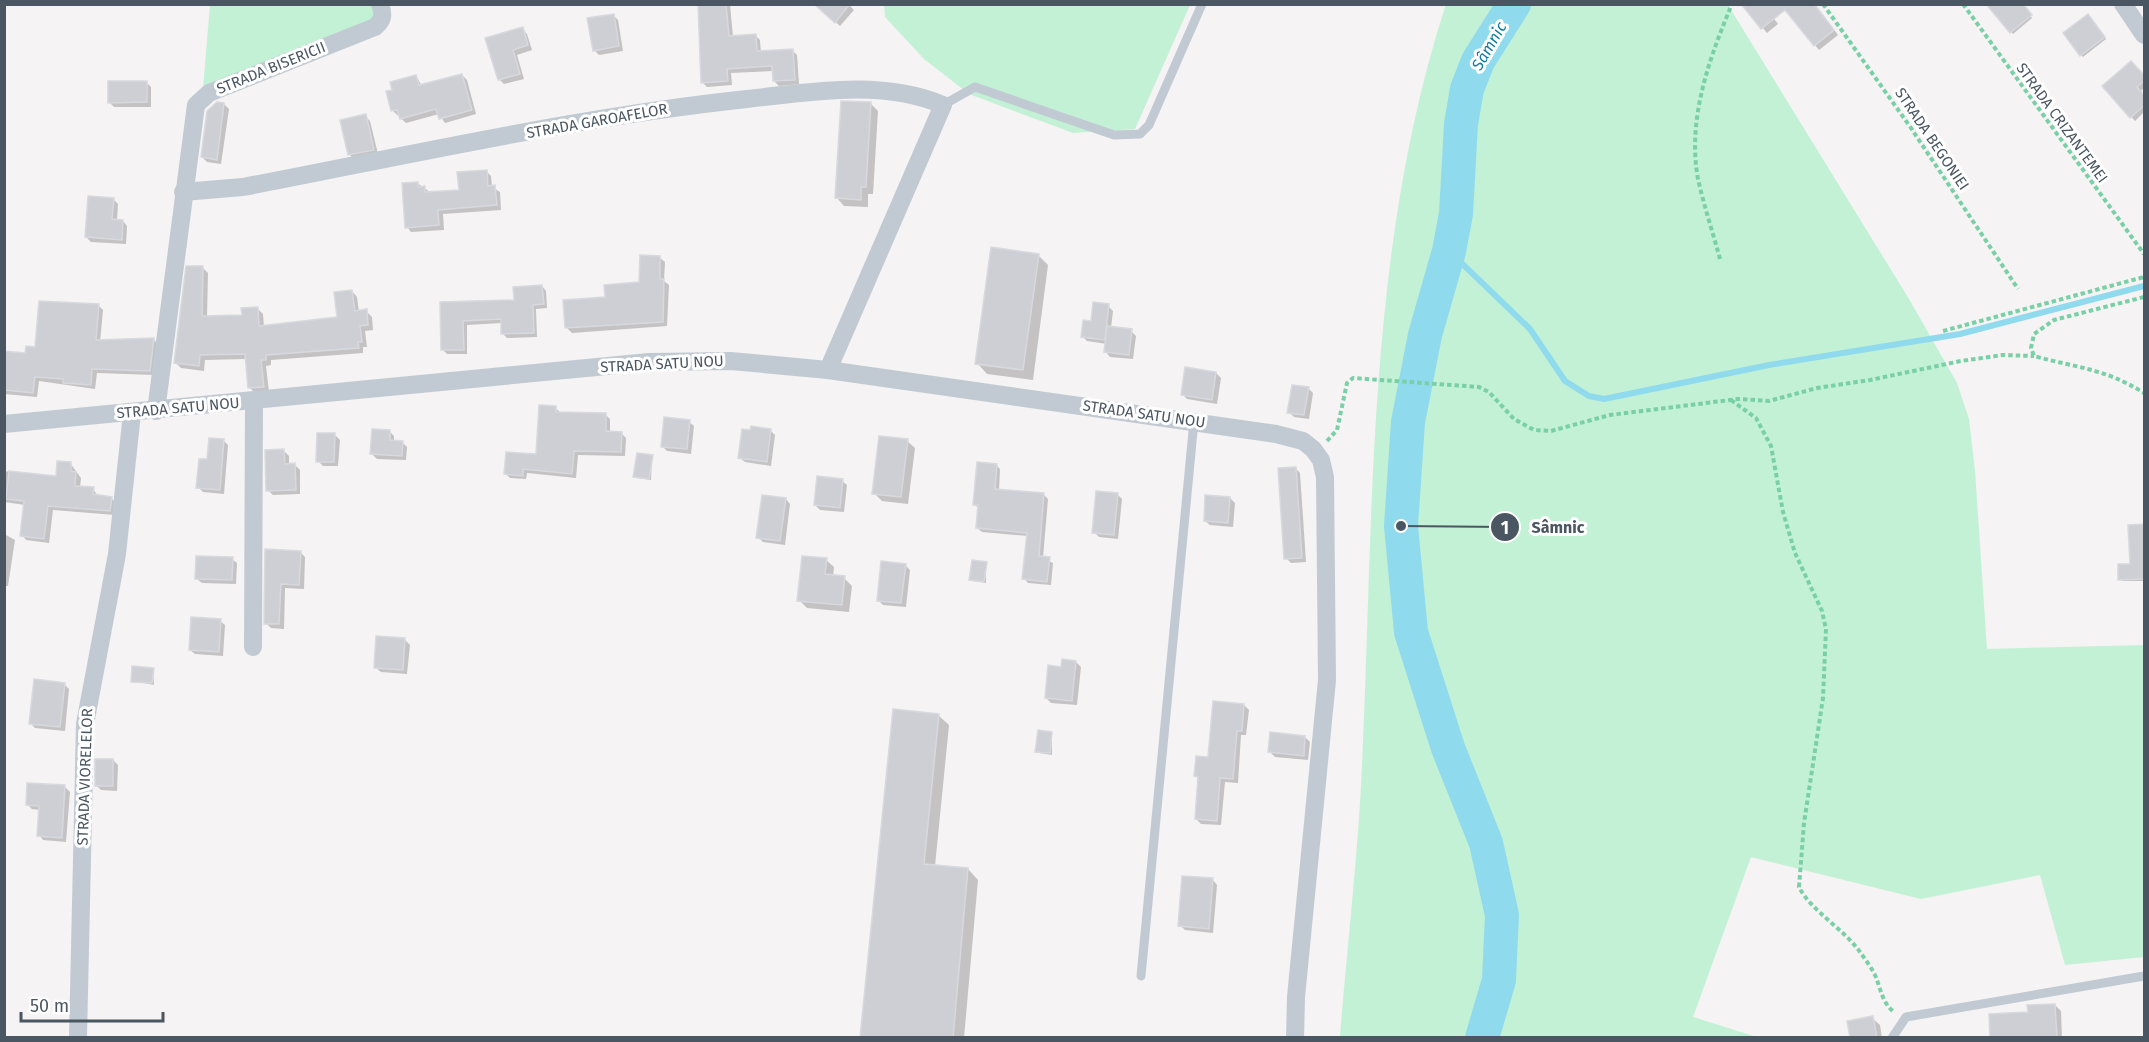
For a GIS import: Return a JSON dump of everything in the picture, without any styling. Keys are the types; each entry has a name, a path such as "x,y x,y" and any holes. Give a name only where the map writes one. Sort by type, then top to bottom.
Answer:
{"street":[{"name":"STRADA BISERICII","path":"183,192 193,112 201,99 209,93 375,27 381,22 383,14 380,4"},
{"path":"2122,4 2145,35"},
{"name":"STRADA GAROAFELOR","path":"183,192 243,187 620,115 689,105 848,90 893,91 924,97 943,105"},
{"path":"828,370 943,105"},
{"path":"156,411 183,192"},
{"name":"STRADA SATU NOU","path":"4,424 649,362 731,361 828,370 1194,421 1291,436 1303,441 1313,449"},
{"path":"253,647 254,401"},
{"name":"STRADA VIORELELOR","path":"78,1038 86,724 89,691 117,554 132,413"},
{"path":"1295,1038 1296,997 1327,680 1325,477 1321,460 1313,449"}],"lane":[{"path":"943,105 975,87 1114,135 1140,134 1149,125 1202,4"},
{"path":"1141,976 1194,421"},
{"path":"1892,1038 1906,1017 2145,976"}],"path":[{"path":"1720,259 1698,178 1695,147 1703,80 1732,4"},
{"name":"STRADA BEGONIEI","path":"1823,4 1911,128 2018,289"},
{"name":"STRADA CRIZANTEMEI","path":"1963,4 2145,254"},
{"path":"1943,331 2145,277"},
{"path":"2034,356 2031,348 2034,334 2054,320 2145,297"},
{"path":"1313,449 1327,441 1337,429 1347,383 1353,378 1372,377 1479,387 1489,392 1514,418 1534,430 1551,431 1610,415 1731,400 1769,401 1817,388 2003,355 2034,356 2101,371 2119,377 2145,393"},
{"path":"1731,400 1756,418 1771,446 1783,512 1795,553 1822,611 1826,629 1823,698 1804,823 1799,887 1803,896 1830,919 1860,952 1874,973 1886,1006 1906,1017"}],"green space":[{"path":"1446,4 1728,5 1909,299 1957,383 1969,419 1975,471 1987,649 2144,645 2144,957 2065,965 2040,875 1921,899 1751,857 1693,1017 1757,1037 1340,1037 1360,800 1378,382 1387,286 1401,191 1420,97"},
{"path":"210,5 372,5 375,12 372,21 203,89"},
{"path":"884,5 1190,5 1135,129 1073,133 969,94 924,59 885,17"}],"building":[{"path":"698,4 726,4 729,36 756,34 757,51 793,49 795,80 773,81 772,66 727,69 728,81 701,83"},
{"path":"814,4 850,4 835,23"},
{"path":"1741,4 1814,4 1834,30 1814,46 1785,10 1761,29"},
{"path":"1986,4 2023,4 2032,15 2010,33"},
{"path":"614,14 619,46 593,51 587,18"},
{"path":"2088,14 2105,37 2080,56 2063,33"},
{"path":"523,27 528,45 513,50 520,74 498,80 485,38"},
{"path":"2131,61 2145,76 2145,80 2137,87 2145,96 2145,105 2130,118 2102,86"},
{"path":"462,74 472,110 439,119 436,109 400,119 397,110 391,111 386,91 392,90 390,82 416,75 419,85"},
{"path":"108,81 147,81 147,102 108,103"},
{"path":"841,101 871,102 866,187 861,187 861,200 835,198"},
{"path":"217,102 224,103 217,160 201,157 207,111"},
{"path":"366,114 374,150 348,155 340,120"},
{"path":"487,170 488,186 495,185 497,205 438,210 439,225 405,228 402,183 418,182 418,187 425,186 425,192 459,190 457,172"},
{"path":"88,196 114,198 112,219 123,220 122,240 85,237"},
{"path":"991,247 1039,254 1023,370 975,364"},
{"path":"640,255 660,256 660,279 664,279 663,322 565,328 563,300 605,297 604,285 639,282"},
{"path":"186,266 203,266 202,316 242,315 241,308 258,307 259,326 337,317 334,292 352,290 355,311 367,309 368,325 360,326 362,342 358,342 359,348 266,355 266,360 261,360 264,387 248,388 245,354 200,355 199,366 174,363"},
{"path":"542,285 544,304 533,305 534,333 501,334 501,319 463,321 464,350 441,350 440,302 514,300 513,287"},
{"path":"39,301 99,304 96,340 154,338 150,371 92,369 91,385 63,383 63,379 35,377 33,393 4,390 4,351 25,353 26,346 35,347"},
{"path":"1093,302 1109,304 1105,340 1081,337 1083,320 1091,321"},
{"path":"1107,326 1132,329 1129,355 1104,352"},
{"path":"1185,367 1216,372 1212,400 1181,395"},
{"path":"1292,385 1309,387 1304,415 1287,413"},
{"path":"539,405 556,406 556,412 606,413 606,431 622,432 621,452 574,451 572,474 523,469 523,476 504,474 506,452 536,454"},
{"path":"664,417 690,420 687,449 661,447"},
{"path":"751,426 771,429 767,462 738,458 742,429 750,430"},
{"path":"372,429 390,430 390,440 403,441 402,456 370,454"},
{"path":"317,433 335,433 334,462 316,462"},
{"path":"879,436 908,439 901,497 872,494"},
{"path":"209,438 224,439 220,490 196,488 199,459 207,459"},
{"path":"284,449 285,464 295,463 296,490 266,491 265,450"},
{"path":"637,453 653,455 649,479 633,477"},
{"path":"57,461 71,462 71,471 76,472 75,486 94,487 93,494 112,497 110,511 48,506 44,539 20,536 24,501 6,499 9,471 56,476"},
{"path":"977,462 997,464 995,489 1044,493 1039,556 1050,557 1047,582 1022,579 1027,533 976,528 978,505 973,505"},
{"path":"1296,467 1302,558 1284,559 1278,468"},
{"path":"817,476 843,479 840,508 814,505"},
{"path":"1096,491 1118,493 1114,535 1092,533"},
{"path":"762,495 786,498 780,541 756,538"},
{"path":"1205,495 1230,497 1228,523 1204,521"},
{"path":"2145,524 2145,579 2118,580 2118,564 2130,564 2128,525"},
{"path":"265,549 301,551 299,585 281,584 279,624 264,624"},
{"path":"196,556 233,557 232,580 195,579"},
{"path":"802,556 827,558 825,574 845,576 842,605 797,601"},
{"path":"972,560 987,562 984,582 969,580"},
{"path":"881,561 906,564 901,603 877,601"},
{"path":"191,617 221,619 219,652 189,650"},
{"path":"376,636 405,638 403,670 374,668"},
{"path":"1062,659 1076,661 1072,701 1045,698 1048,665 1061,667"},
{"path":"132,666 154,668 152,683 131,682"},
{"path":"34,679 65,683 60,727 29,724"},
{"path":"1213,701 1244,704 1242,731 1237,731 1233,779 1220,778 1217,821 1195,819 1198,777 1194,776 1196,756 1208,757"},
{"path":"893,709 939,714 924,864 968,868 953,1038 860,1038"},
{"path":"1038,730 1052,732 1050,753 1035,752"},
{"path":"1270,732 1305,736 1304,756 1268,752"},
{"path":"95,759 113,759 113,786 95,786"},
{"path":"27,783 65,785 62,838 37,836 39,806 26,805"},
{"path":"1182,876 1213,878 1209,929 1178,926"},
{"path":"2055,1004 2057,1038 1990,1038 1989,1014 2028,1012 2027,1005"},
{"path":"1873,1016 1877,1038 1850,1038 1847,1021"}],"waterway":[{"name":"Sâmnic","path":"1482,1038 1499,980 1502,915 1486,843 1448,748 1411,632 1401,526 1408,422 1425,335 1449,251 1456,214 1461,124 1467,89 1478,61 1514,4"},
{"path":"1449,251 1530,329 1565,381 1589,396 1604,399 1769,365 1960,334 2144,286"}],"place":[{"name":"Sâmnic","path":"1401,526"}]}
